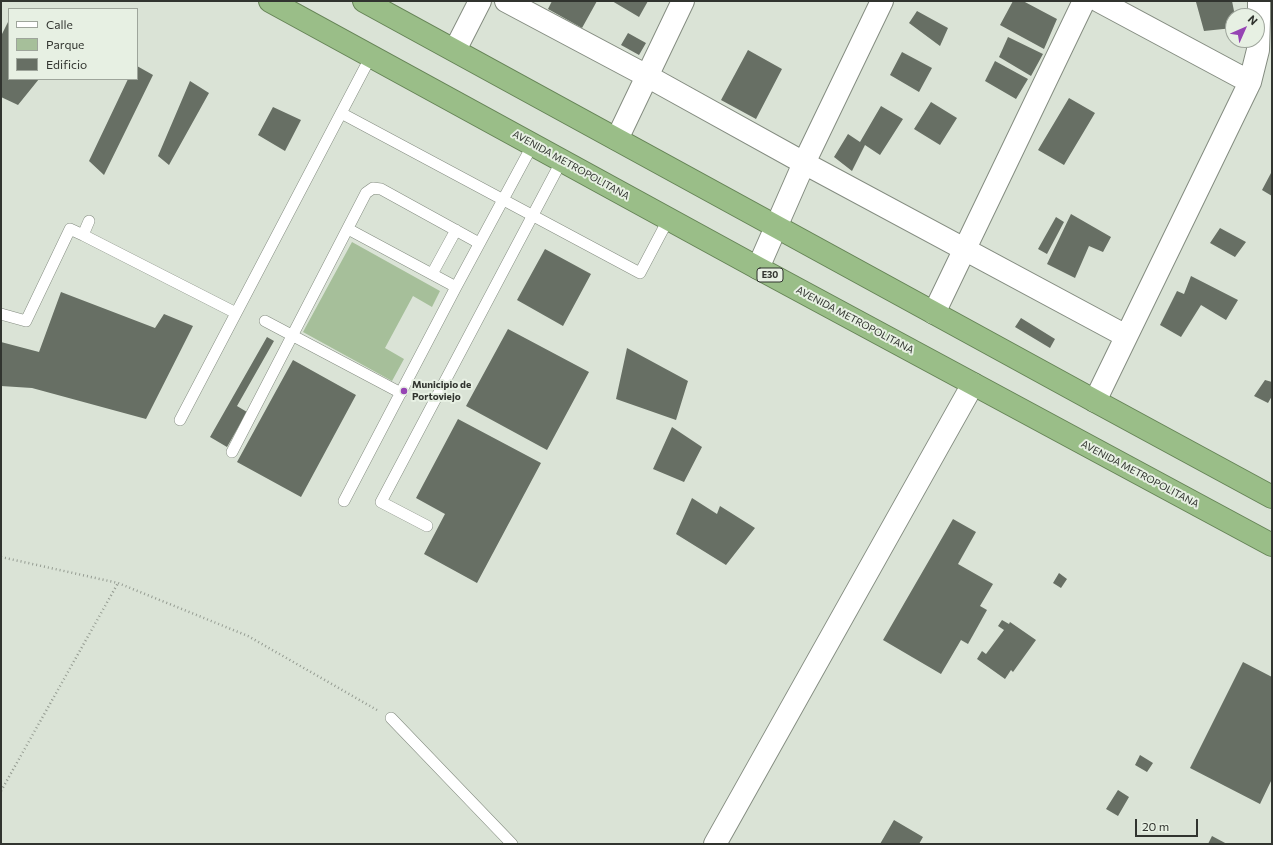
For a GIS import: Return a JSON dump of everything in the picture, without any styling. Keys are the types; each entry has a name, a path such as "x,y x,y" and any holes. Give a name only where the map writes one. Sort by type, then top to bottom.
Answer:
{"highway":[{"name":"AVENIDA METROPOLITANA","path":"270,1 758,268 1272,545"},
{"path":"364,1 1272,497"}],"street":[{"path":"454,50 480,1"},
{"path":"506,1 647,76 964,250 1126,336"},
{"path":"617,139 683,1"},
{"path":"758,268 804,163 882,1"},
{"path":"934,313 1084,1"},
{"path":"1099,1 1250,82"},
{"path":"1095,401 1250,82 1258,50 1260,19 1259,1"},
{"path":"715,844 974,384"}],"lane":[{"path":"180,420 371,56"},
{"path":"341,113 640,273 669,218"},
{"path":"344,501 479,243 533,144"},
{"path":"427,526 381,502 562,160"},
{"path":"232,452 366,193 374,188 381,189 479,243"},
{"path":"83,235 89,221"},
{"path":"348,228 456,287"},
{"path":"1,314 26,321 70,229 236,313"},
{"path":"432,274 456,230"},
{"path":"265,321 401,393"},
{"path":"391,718 512,844"}],"path":[{"path":"1,557 118,583 248,636 391,718"},
{"path":"1,791 118,583"}],"green space":[{"path":"352,242 440,291 432,307 413,296 385,348 404,359 392,381 303,332"}],"building":[{"path":"552,1 597,1 582,28 548,9"},
{"path":"612,1 648,1 639,17"},
{"path":"1013,1 1023,1 1057,19 1044,49 1000,25"},
{"path":"1232,1 1233,8 1225,8 1225,29 1204,31 1196,2"},
{"path":"917,11 948,28 940,46 909,23"},
{"path":"8,22 8,80 38,80 18,105 1,97 1,36"},
{"path":"628,33 646,43 639,55 621,45"},
{"path":"1008,37 1043,54 1031,76 999,57"},
{"path":"748,50 782,69 756,119 721,100"},
{"path":"902,52 932,68 919,92 890,75"},
{"path":"995,61 1028,79 1016,99 985,81"},
{"path":"138,67 153,75 104,175 89,161 128,80 138,80"},
{"path":"190,81 209,93 169,165 158,156"},
{"path":"1069,98 1095,113 1064,165 1038,150"},
{"path":"931,102 957,118 940,145 914,129"},
{"path":"881,106 903,119 880,155 865,145 852,171 834,157 848,134 860,142"},
{"path":"273,107 301,120 285,151 258,135"},
{"path":"1271,173 1272,174 1272,196 1262,190"},
{"path":"1071,214 1111,237 1103,252 1089,246 1075,278 1047,264"},
{"path":"1056,217 1064,222 1047,254 1038,249"},
{"path":"1220,228 1246,242 1235,257 1210,243"},
{"path":"545,249 591,274 563,326 517,300"},
{"path":"1191,276 1238,300 1226,320 1201,305 1181,337 1160,325 1177,291 1184,294"},
{"path":"61,292 155,328 164,314 193,326 146,419 32,388 1,386 1,342 39,352"},
{"path":"1021,318 1055,339 1050,348 1015,327"},
{"path":"508,329 589,372 547,450 466,406"},
{"path":"267,337 274,341 237,406 247,412 227,447 210,437"},
{"path":"627,348 688,381 676,420 616,399"},
{"path":"293,360 356,395 301,497 237,462"},
{"path":"1265,380 1272,382 1272,396 1268,403 1254,396"},
{"path":"458,419 541,463 477,583 424,554 445,514 416,498"},
{"path":"672,427 702,447 684,482 653,469"},
{"path":"692,498 717,514 720,506 755,528 726,565 676,534"},
{"path":"953,519 976,532 958,564 993,584 980,606 987,610 968,644 961,640 941,674 883,640"},
{"path":"1059,573 1067,579 1061,588 1053,583"},
{"path":"1002,620 1009,624 1010,622 1036,640 1013,672 1011,670 1005,679 977,659 982,651 986,654 1004,630 998,626"},
{"path":"1243,662 1272,677 1272,779 1260,804 1190,768"},
{"path":"1140,755 1153,763 1147,772 1135,765"},
{"path":"1118,790 1129,797 1118,816 1106,809"},
{"path":"894,820 923,837 919,844 880,844"},
{"path":"1212,836 1227,844 1208,844"}],"place":[{"name":"Municipio de Portoviejo","path":"404,391"}]}
